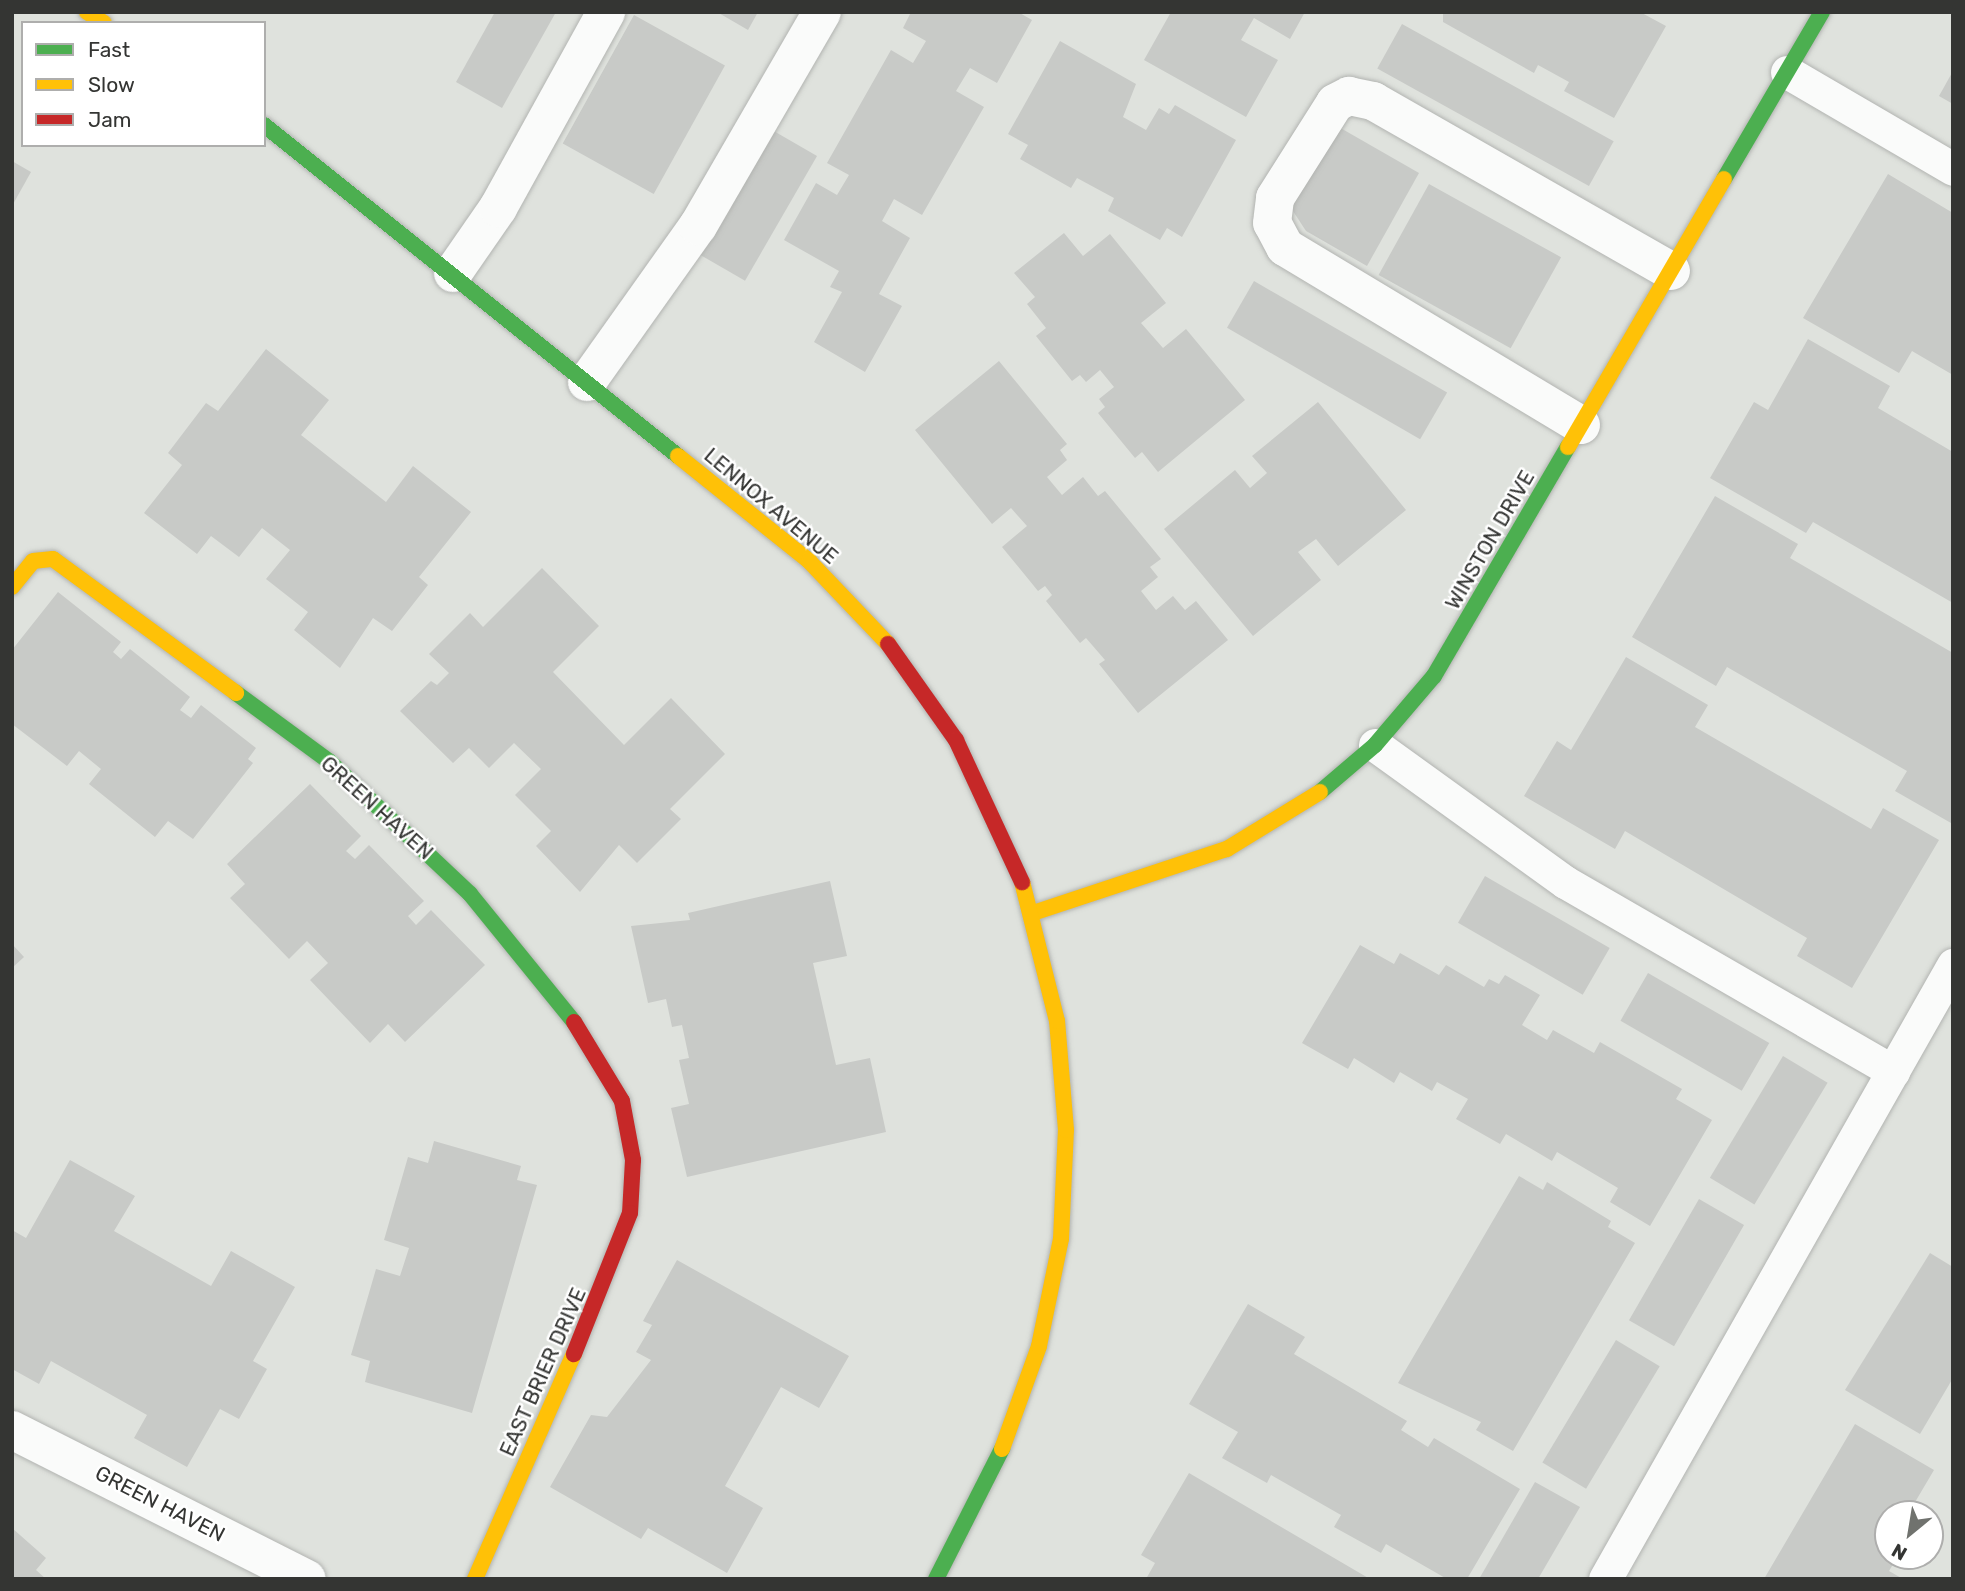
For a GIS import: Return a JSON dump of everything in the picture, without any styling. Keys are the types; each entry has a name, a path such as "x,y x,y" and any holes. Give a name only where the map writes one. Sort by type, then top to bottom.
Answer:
{"street":[{"path":"453,273 498,208 606,12"},
{"path":"587,382 698,226 822,12"},
{"name":"WINSTON DRIVE","path":"1033,913 1227,849 1306,804 1376,745 1434,676 1822,12"},
{"path":"1581,425 1284,247 1272,223 1275,198 1335,103 1349,96 1373,101 1671,271"},
{"name":"LENNOX AVENUE","path":"266,127 453,273 809,561 885,640 956,740 1005,837 1033,913 1057,1021 1064,1102 1061,1239 1039,1346 1009,1436 936,1579"},
{"name":"GREEN HAVEN","path":"12,587 33,561 53,559 330,762 470,894 597,1051 622,1101 632,1177"},
{"name":"EAST BRIER DRIVE","path":"475,1579 613,1265 630,1213 632,1177"},
{"name":"GREEN HAVEN","path":"12,1430 307,1579"}],"lane":[{"path":"1787,72 1953,169"},
{"path":"1376,745 1565,882 1893,1071"},
{"path":"1605,1579 1953,965"}],"building":[{"path":"495,12 556,12 502,108 456,82"},
{"path":"717,12 758,12 748,30"},
{"path":"911,12 1018,12 1032,20 997,83 970,68 956,91 984,107 922,215 894,199 882,221 910,238 879,294 902,306 865,372 814,342 842,292 830,287 839,271 784,240 816,183 837,195 849,175 827,163 891,50 913,63 926,41 903,28"},
{"path":"1171,12 1305,12 1290,39 1254,18 1241,40 1278,60 1246,117 1144,60"},
{"path":"1443,12 1640,12 1666,26 1614,118 1564,91 1569,82 1538,65 1534,73 1443,22"},
{"path":"634,15 725,65 654,194 563,144"},
{"path":"1402,24 1614,141 1589,186 1377,69"},
{"path":"1060,41 1136,84 1123,117 1146,130 1159,108 1169,114 1175,105 1236,140 1182,237 1167,228 1160,240 1108,211 1114,198 1077,178 1071,188 1020,159 1028,145 1008,134"},
{"path":"1953,71 1953,104 1939,96"},
{"path":"1337,126 1419,173 1367,266 1306,231 1291,208"},
{"path":"772,130 817,156 745,281 700,255"},
{"path":"12,161 31,172 12,206"},
{"path":"1888,174 1953,213 1953,375 1912,351 1899,373 1803,318"},
{"path":"1429,184 1561,257 1511,348 1379,275"},
{"path":"1064,233 1083,256 1110,234 1166,303 1141,323 1163,348 1186,329 1245,400 1158,472 1142,452 1135,458 1098,413 1105,407 1099,399 1114,387 1100,370 1086,382 1080,375 1072,381 1036,336 1046,328 1027,304 1035,297 1014,273"},
{"path":"1254,281 1447,392 1420,439 1227,328"},
{"path":"1808,339 1890,386 1878,408 1953,452 1953,603 1813,522 1806,533 1710,478 1754,402 1768,410"},
{"path":"266,349 329,400 301,435 386,502 413,466 471,512 419,577 428,585 392,631 373,618 340,668 294,630 308,612 266,579 290,550 262,528 239,557 211,536 197,554 144,513 182,465 168,453 206,403 218,411"},
{"path":"999,361 1067,444 1060,450 1067,460 1047,477 1062,495 1083,477 1098,496 1105,491 1161,559 1150,567 1158,577 1141,591 1156,610 1173,596 1185,610 1196,601 1228,640 1138,713 1099,664 1105,660 1086,638 1080,643 1046,601 1052,595 1045,586 1038,591 1002,547 1027,526 1011,508 992,524 915,430"},
{"path":"1318,402 1406,510 1338,566 1316,539 1298,552 1321,580 1253,636 1164,529 1235,470 1250,488 1267,473 1252,456"},
{"path":"1715,496 1798,544 1790,558 1953,653 1951,823 1895,791 1907,771 1727,667 1716,686 1632,637"},
{"path":"542,568 599,626 553,672 624,745 671,698 725,754 670,809 681,819 637,863 619,845 580,892 536,846 551,831 515,795 541,769 514,743 489,768 469,748 453,763 400,711 431,681 437,685 449,673 429,654 470,613 483,627"},
{"path":"58,592 121,642 113,652 121,659 130,649 190,697 180,710 191,718 201,705 256,748 248,759 253,763 193,839 168,821 155,837 89,784 101,769 79,751 67,766 12,724 12,650"},
{"path":"1626,657 1708,705 1695,727 1871,829 1883,808 1939,840 1852,988 1797,956 1807,938 1625,831 1615,849 1524,796 1557,741 1571,750"},
{"path":"310,784 361,836 346,851 355,859 369,845 424,901 408,916 416,925 431,910 485,965 405,1042 388,1024 370,1043 310,980 328,963 307,941 289,959 230,898 245,884 227,864"},
{"path":"1485,876 1610,948 1583,995 1458,923"},
{"path":"830,881 847,956 813,963 836,1065 870,1058 886,1132 687,1177 671,1108 689,1104 679,1060 689,1058 682,1025 672,1027 666,999 648,1003 631,926 690,920 688,913"},
{"path":"12,944 24,957 12,968"},
{"path":"1360,945 1394,964 1400,953 1439,975 1446,965 1484,987 1489,979 1499,984 1505,975 1540,995 1522,1025 1547,1040 1553,1030 1594,1053 1600,1042 1682,1089 1676,1099 1712,1120 1650,1226 1610,1202 1618,1188 1557,1152 1552,1161 1506,1134 1500,1144 1456,1119 1468,1099 1437,1082 1432,1091 1400,1072 1394,1083 1354,1058 1348,1069 1302,1043"},
{"path":"1648,973 1769,1043 1742,1091 1620,1021"},
{"path":"1783,1056 1828,1083 1754,1204 1710,1178"},
{"path":"434,1141 521,1166 517,1180 537,1185 472,1413 365,1382 370,1361 351,1355 376,1269 400,1276 409,1248 384,1240 408,1157 428,1163"},
{"path":"70,1160 135,1196 114,1231 211,1286 231,1251 295,1287 253,1361 267,1369 239,1419 220,1409 187,1467 134,1438 147,1415 51,1361 39,1384 12,1369 12,1230 26,1238"},
{"path":"1519,1176 1543,1190 1547,1182 1611,1221 1608,1227 1635,1243 1513,1451 1476,1430 1481,1422 1398,1383"},
{"path":"1699,1199 1744,1225 1674,1346 1629,1320"},
{"path":"1930,1253 1953,1267 1953,1378 1920,1434 1845,1390"},
{"path":"677,1260 849,1356 819,1408 781,1387 725,1486 763,1508 727,1573 648,1528 641,1539 550,1487 591,1415 607,1417 651,1360 636,1352 652,1325 643,1321"},
{"path":"1248,1304 1305,1337 1294,1354 1407,1421 1401,1430 1428,1447 1434,1438 1520,1489 1467,1579 1447,1579 1386,1544 1381,1553 1334,1527 1341,1515 1271,1475 1267,1483 1222,1458 1238,1432 1189,1404"},
{"path":"1616,1340 1660,1366 1586,1489 1542,1463"},
{"path":"1855,1424 1934,1470 1916,1500 1874,1500 1874,1570 1890,1570 1903,1579 1764,1579"},
{"path":"1189,1473 1370,1579 1146,1579 1155,1563 1141,1555"},
{"path":"1535,1482 1580,1507 1538,1579 1479,1579"},
{"path":"12,1528 46,1558 36,1570 46,1579 12,1579"}],"traffic: fast":[{"path":"1724,179 1822,12"},
{"path":"266,127 678,456"},
{"path":"1320,792 1375,745 1434,676 1568,447"},
{"path":"236,693 330,762 470,894 574,1022"},
{"path":"936,1579 1002,1449"}],"traffic: slow":[{"path":"87,12 101,21"},
{"path":"1568,447 1724,179"},
{"path":"678,456 809,561 888,644"},
{"path":"12,587 33,561 53,559 236,693"},
{"path":"1033,913 1227,849 1320,792"},
{"path":"1002,1449 1039,1346 1061,1239 1066,1130 1057,1021 1022,882"},
{"path":"475,1579 574,1354"}],"traffic: jam":[{"path":"888,644 956,740 1022,882"},
{"path":"574,1022 622,1101 633,1160 630,1213 574,1354"}]}
